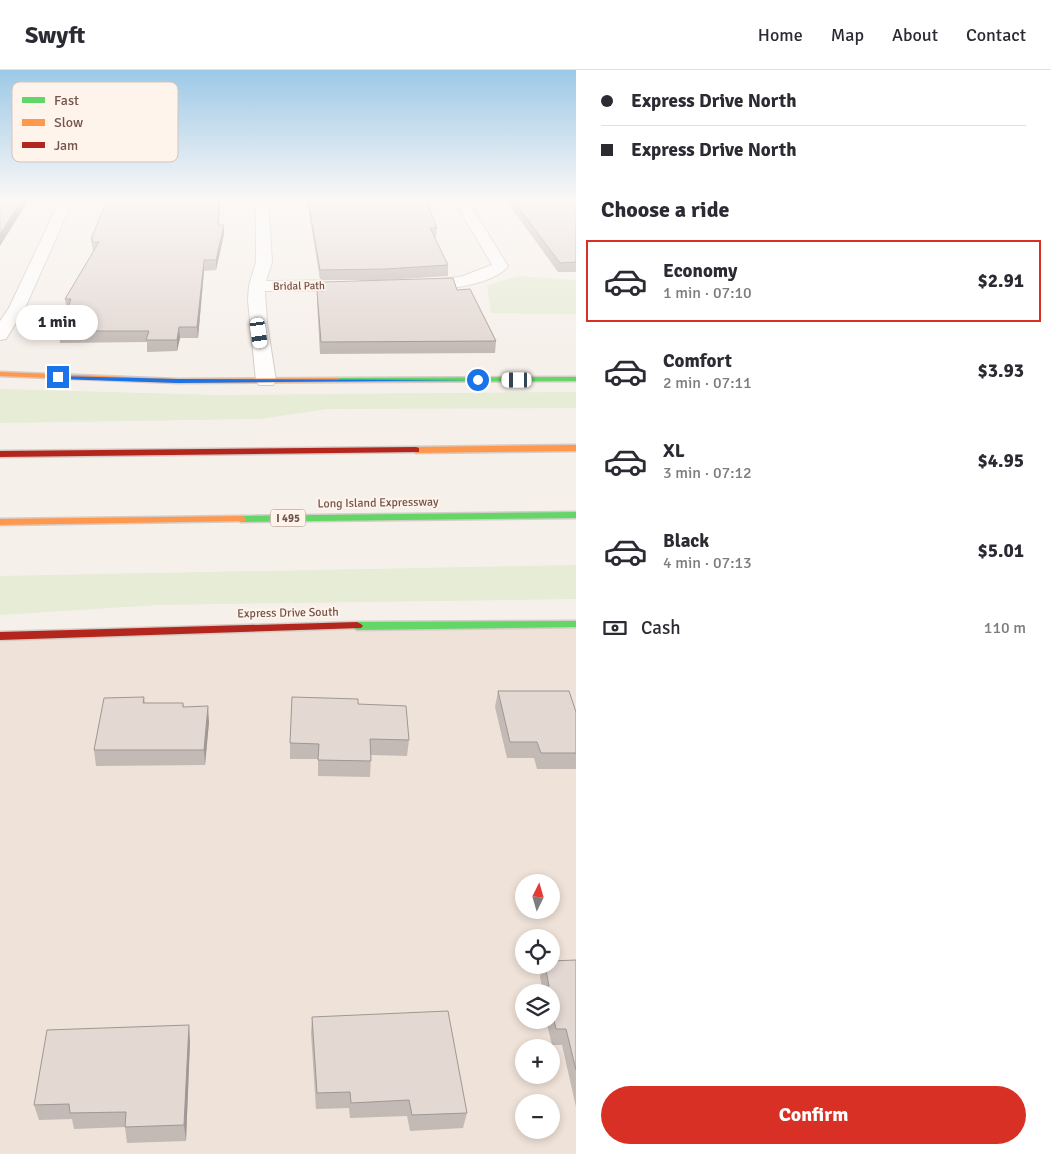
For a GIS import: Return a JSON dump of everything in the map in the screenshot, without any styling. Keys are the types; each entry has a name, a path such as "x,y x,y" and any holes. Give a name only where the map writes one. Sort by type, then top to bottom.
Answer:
{"main road":[{"path":"0,374 178,381 266,382 576,379"},
{"path":"0,454 576,448"},
{"name":"Long Island Expressway","path":"0,522 576,515"},
{"name":"Express Drive South","path":"0,636 255,628 576,624"}],"street":[{"path":"0,335 16,308 43,251"},
{"path":"264,251 263,272 257,286 259,333 266,382"},
{"path":"406,285 444,284 470,280 490,274 500,266 491,251"},
{"name":"Bridal Path","path":"257,286 378,285"}],"shaded area":[{"path":"576,626 576,1154 0,1154 0,632"}],"green space":[{"path":"519,276 576,280 576,314 491,313 487,285"},
{"path":"0,389 216,395 576,392 576,408 327,409 260,419 0,423"},
{"path":"576,565 576,599 157,605 0,615 0,576"}],"building":[{"path":"94,251 218,251 216,260 204,260 197,327 179,327 177,340 146,340 149,331 59,331 71,299 65,299"},
{"path":"317,251 441,251 448,265 385,269 320,270"},
{"path":"551,251 576,251 576,262 560,263"},
{"path":"453,278 457,290 470,289 496,341 321,342 317,291 324,291 323,282"},
{"path":"498,691 569,691 576,712 576,753 541,753 537,742 510,742"},
{"path":"144,697 143,703 183,703 183,707 208,706 204,750 94,750 104,698"},
{"path":"292,697 358,699 358,704 406,706 409,740 370,739 371,761 318,760 319,744 290,743"},
{"path":"576,960 576,1070 566,1029 560,1029 560,984 549,984 547,974 560,974 560,961"},
{"path":"448,1011 467,1113 412,1115 409,1100 351,1103 350,1092 317,1093 312,1017"},
{"path":"189,1025 184,1125 125,1127 126,1112 70,1113 69,1104 34,1105 47,1030"}],"traffic: fast":[{"path":"337,380 576,379"},
{"path":"241,519 576,515"},
{"path":"357,626 576,624"}],"traffic: slow":[{"path":"0,374 178,381 337,380"},
{"path":"416,450 576,448"},
{"path":"0,522 241,519"}],"traffic: jam":[{"path":"0,454 416,450"},
{"path":"0,636 357,626"}],"route":[{"path":"58,377 266,382 478,380"}]}
